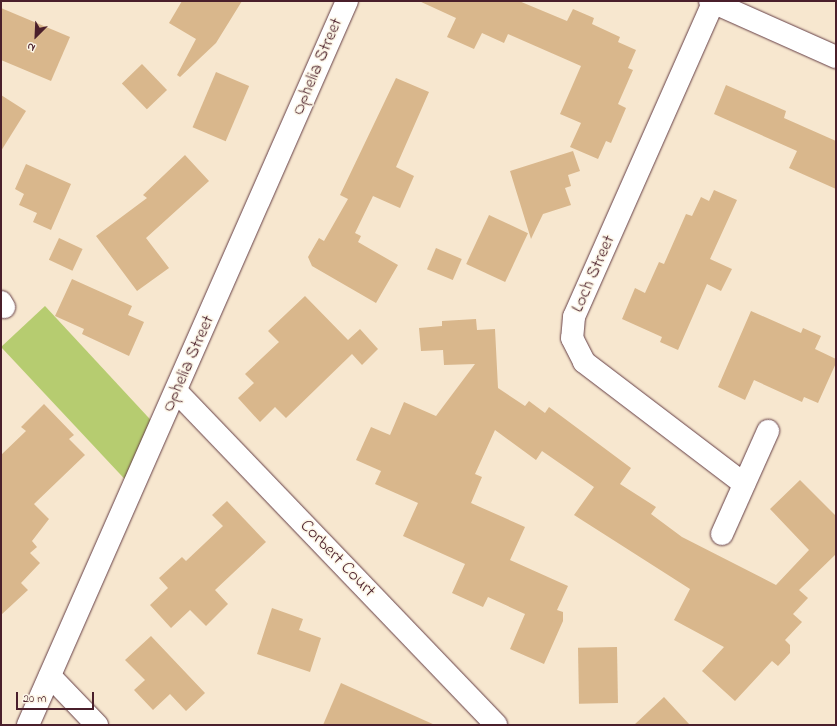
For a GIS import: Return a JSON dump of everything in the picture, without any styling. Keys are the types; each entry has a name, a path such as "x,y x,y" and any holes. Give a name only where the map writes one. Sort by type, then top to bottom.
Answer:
{"street":[{"name":"Ophelia Street","path":"28,725 177,392 347,1"},
{"path":"712,2 747,8 836,57"},
{"name":"Loch Street","path":"712,2 574,317 572,338 584,362 744,484"},
{"name":"Corbert Court","path":"177,392 496,725"},
{"path":"722,534 768,431"},
{"path":"50,676 97,725"}],"green space":[{"path":"45,306 160,430 134,489 1,347"}],"building":[{"path":"182,1 242,1 216,43 180,77 177,75 196,39 169,23"},
{"path":"419,1 519,1 567,21 573,9 594,18 592,24 620,37 618,42 636,50 628,68 633,70 618,104 626,108 611,143 606,141 598,159 570,147 581,123 560,114 581,66 508,34 504,43 482,33 474,49 447,37 456,18"},
{"path":"1,8 70,37 51,81 1,60"},
{"path":"142,64 167,90 147,109 122,83"},
{"path":"216,72 249,86 226,141 193,127"},
{"path":"396,78 429,92 396,167 414,176 400,208 373,196 355,233 361,236 358,242 398,265 376,303 312,266 308,257 319,238 324,241 348,199 340,195"},
{"path":"726,85 786,111 784,118 836,141 836,189 789,168 797,151 714,114"},
{"path":"1,95 26,111 1,151"},
{"path":"573,151 580,171 568,175 571,186 565,188 571,205 543,214 531,239 510,171"},
{"path":"185,155 209,181 146,238 169,268 137,291 96,236 147,198 143,195"},
{"path":"26,164 71,184 51,230 33,222 37,213 19,205 24,194 15,189"},
{"path":"714,190 737,200 710,259 732,269 721,291 707,284 678,350 660,342 662,337 622,319 635,288 645,293 659,262 664,264 686,214 692,216 701,197 709,201"},
{"path":"489,215 528,233 505,282 466,264"},
{"path":"59,238 83,249 72,271 49,260"},
{"path":"436,248 462,259 453,280 427,269"},
{"path":"72,279 132,306 128,315 144,322 129,356 82,334 84,329 55,316"},
{"path":"305,296 348,340 360,329 378,349 362,365 352,354 286,418 275,407 260,422 238,398 254,383 245,374 279,342 268,331"},
{"path":"751,311 801,333 803,328 821,336 815,349 836,359 836,363 818,403 804,397 802,402 754,380 745,400 718,387"},
{"path":"476,319 477,330 495,329 498,388 525,406 529,401 545,413 549,407 631,468 620,484 656,507 651,514 682,537 776,585 809,550 770,509 800,480 836,516 836,554 799,590 808,598 793,614 802,622 785,640 790,645 790,653 778,666 772,661 735,701 702,671 724,647 674,620 690,589 574,515 594,487 542,451 536,460 495,430 475,474 482,477 471,503 525,527 510,560 568,586 557,610 563,612 563,621 544,664 510,649 525,614 488,597 483,607 452,593 465,564 403,536 418,503 375,484 381,471 356,460 371,427 390,435 404,402 436,416 475,364 444,365 443,350 421,351 419,328 442,326 442,321"},
{"path":"44,404 74,435 69,439 85,455 34,504 49,519 32,541 37,547 30,553 40,563 21,583 28,590 1,615 1,455 26,431 21,427"},
{"path":"227,501 266,542 215,590 228,604 206,626 190,610 171,628 150,605 168,588 159,578 182,557 186,561 223,526 212,515"},
{"path":"272,608 303,619 299,630 321,638 310,672 257,654"},
{"path":"151,636 205,693 186,711 170,694 153,710 134,690 145,680 125,660"},
{"path":"617,647 618,703 579,704 578,648"},
{"path":"341,683 435,725 323,725"},
{"path":"664,697 690,725 634,725"}]}
